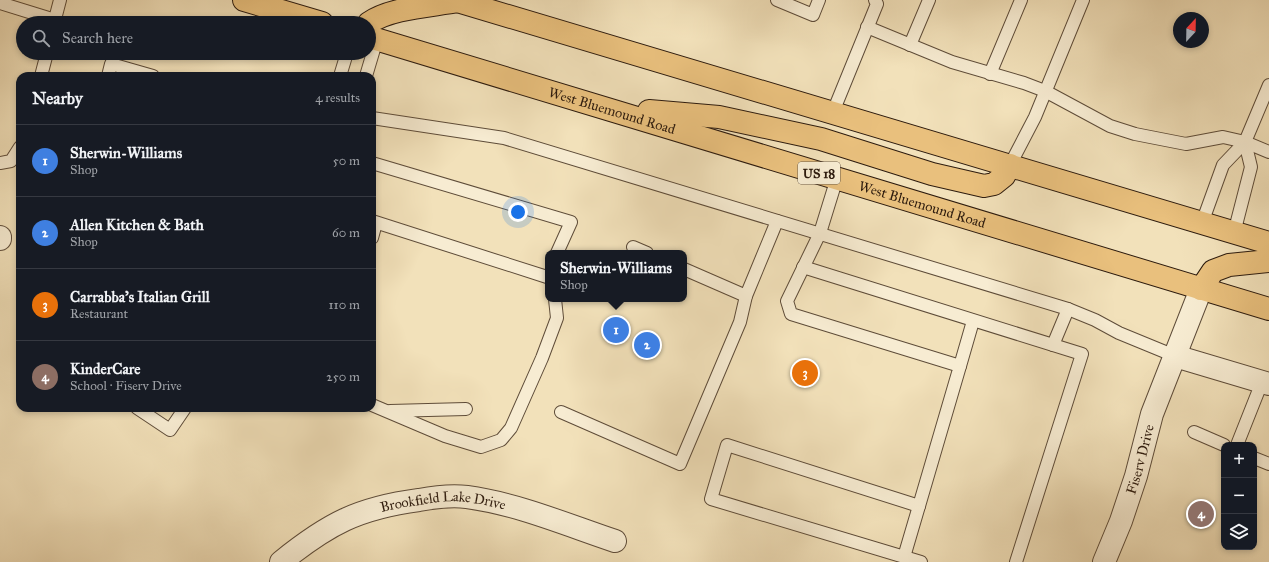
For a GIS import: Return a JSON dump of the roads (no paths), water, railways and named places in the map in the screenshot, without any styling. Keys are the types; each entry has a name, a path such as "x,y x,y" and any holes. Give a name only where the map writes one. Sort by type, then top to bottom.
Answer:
{"main road":[{"path":"244,0 298,16"},
{"path":"376,21 377,18 394,12 456,0 1269,243"},
{"name":"West Bluemound Road","path":"376,34 606,107 1269,309"},
{"path":"606,107 719,117 821,139 932,174 984,186 994,184 1004,176 1010,165"},
{"path":"1202,289 1213,271 1229,265 1269,261"}],"street":[{"name":"Fiserv Drive","path":"1104,562 1121,521 1136,476 1152,414 1202,289"},
{"path":"1175,356 1266,383"},
{"name":"Brookfield Lake Drive","path":"281,562 302,545 340,521 362,512 387,504 441,497 466,497 495,503 615,541"}],"lane":[{"path":"56,16 60,0"},
{"path":"778,0 813,15 819,0"},
{"path":"833,112 877,4 875,0"},
{"path":"910,45 929,0"},
{"path":"990,74 1021,0"},
{"path":"1010,165 1034,117 1083,0"},
{"path":"0,3 40,16"},
{"path":"868,27 910,45 990,74 1024,83 1045,91 1110,126 1135,134 1186,144 1223,137 1245,142 1269,152"},
{"path":"42,72 45,60"},
{"path":"341,72 345,60"},
{"path":"367,72 368,60"},
{"path":"109,72 111,64 139,72"},
{"path":"1202,223 1223,165 1245,142 1269,85"},
{"path":"376,119 504,138 1068,309 1096,320 1118,333 1175,356"},
{"path":"1234,233 1251,167 1245,142"},
{"path":"0,163 11,161 16,153"},
{"path":"376,163 571,222 558,250"},
{"path":"837,178 820,233 787,301 791,314 960,366"},
{"path":"561,412 680,464 740,322 746,296 777,221"},
{"path":"376,223 545,276"},
{"path":"633,247 640,250"},
{"path":"803,267 1082,354 1016,562"},
{"path":"687,270 746,296"},
{"path":"376,407 445,436 481,447 501,440 511,428 542,358 557,318 555,302"},
{"path":"1053,345 1068,309"},
{"path":"904,557 973,321"},
{"path":"1238,442 1266,383"},
{"path":"385,411 466,409"},
{"path":"143,412 170,430 182,412"},
{"path":"1194,432 1221,444"},
{"path":"919,506 727,445 711,499 921,562"},
{"path":"1257,459 1269,464"}],"place":[{"name":"Sherwin-Williams","path":"616,330"},
{"name":"Allen Kitchen & Bath","path":"647,345"},
{"name":"Carrabba's Italian Grill","path":"805,373"},
{"name":"KinderCare","path":"1201,514"}]}
